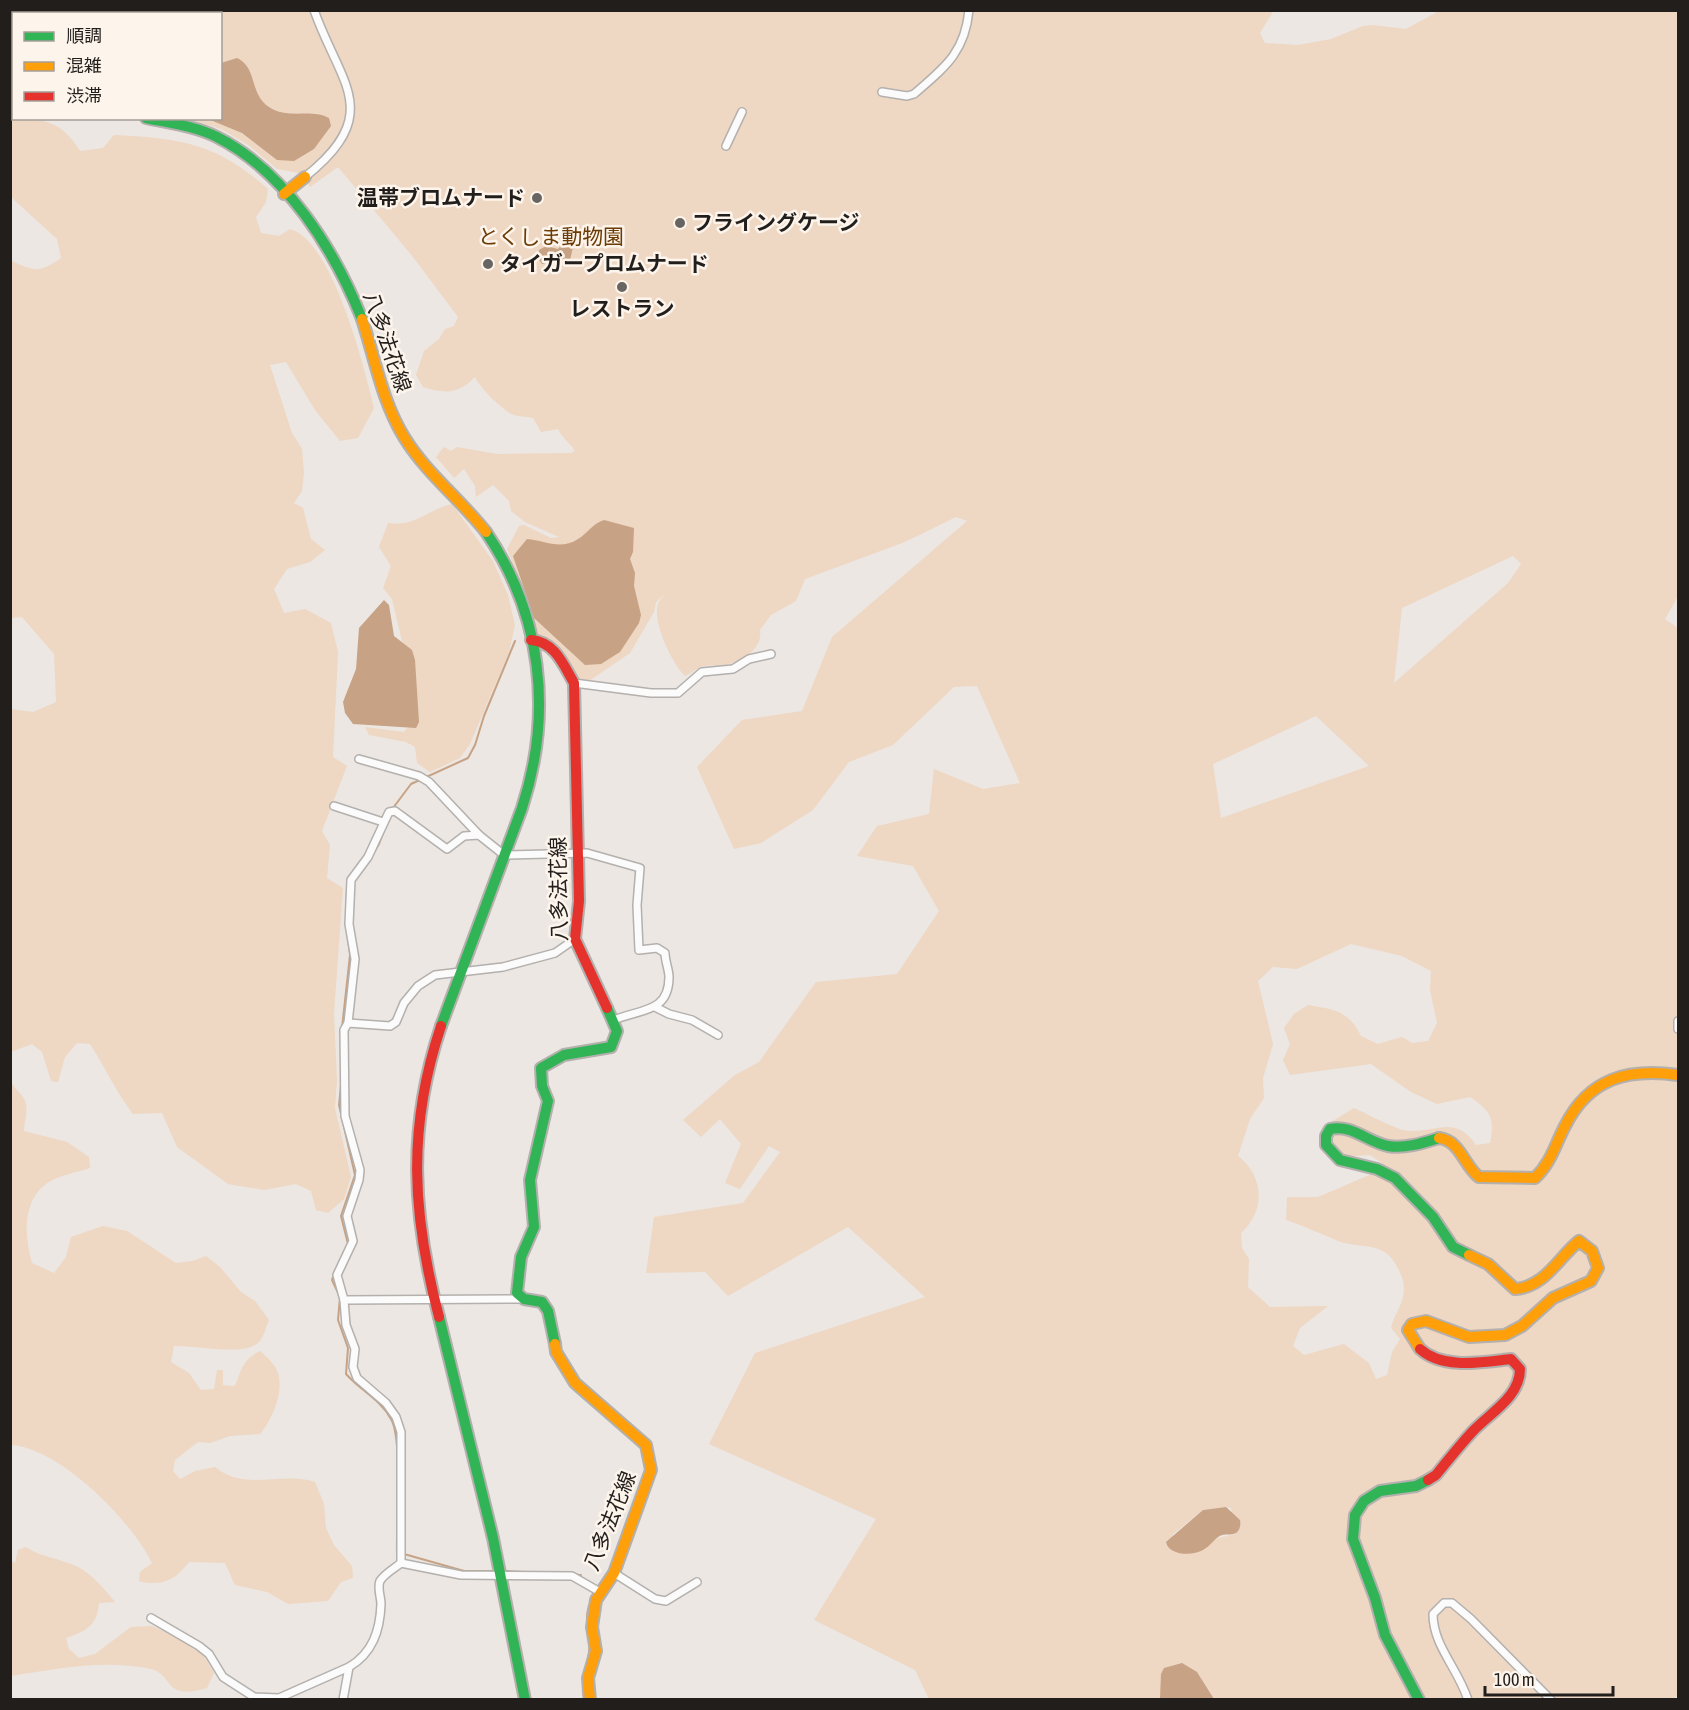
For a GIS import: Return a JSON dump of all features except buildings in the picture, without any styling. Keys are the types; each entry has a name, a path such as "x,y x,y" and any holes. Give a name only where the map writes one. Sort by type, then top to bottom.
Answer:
{"main road":[{"name":"八多法花線","path":"155,120 192,128 217,137 256,163 284,194 336,262 362,319 375,372 390,411 404,438 485,531 504,559 531,640 538,681 539,739 533,772 436,1034 423,1084 417,1131 416,1197 422,1242 435,1301 503,1577 525,1700"},
{"path":"284,194 305,177"},
{"name":"八多法花線","path":"531,640 541,641 556,652 574,683 579,902 575,939 614,1020"},
{"path":"524,1299 518,1293 521,1257 534,1227 530,1180 548,1101 542,1086 541,1068 547,1061 572,1053 610,1047 617,1031 614,1020"},
{"path":"1419,1700 1385,1635 1376,1598 1353,1539 1355,1515 1364,1501 1380,1491 1416,1486 1436,1475 1474,1430 1506,1401 1520,1378 1521,1369 1510,1359 1470,1362 1433,1357 1418,1348 1411,1340 1408,1330 1412,1324 1421,1320 1456,1335 1472,1337 1512,1332 1527,1324 1552,1298 1588,1284 1597,1274 1599,1265 1591,1249 1579,1241 1543,1278 1526,1287 1515,1289 1488,1264 1453,1247 1433,1216 1395,1178 1377,1168 1340,1160 1326,1145 1326,1136 1330,1129 1342,1127 1383,1145 1397,1146 1442,1137 1460,1147 1473,1173 1479,1177 1535,1178 1551,1159 1576,1109 1602,1083 1630,1071 1678,1075"},
{"name":"八多法花線","path":"524,1299 542,1302 548,1311 556,1352 575,1383 646,1445 651,1470 614,1573 600,1592 592,1617 596,1651 588,1678 590,1700"}],"street":[{"path":"305,177 328,159 337,148 344,133 350,107 347,82 314,10"},
{"path":"882,92 907,96 914,94 946,66 965,36 969,10"},
{"path":"726,146 742,112"},
{"path":"574,683 651,693 678,693 702,672 733,669 749,659 771,654"},
{"path":"359,759 419,776 429,782 479,836 504,855 577,852 640,868 637,905 639,950 657,948 665,953 669,975 666,995 655,1007 614,1020"},
{"path":"334,806 383,822"},
{"path":"401,1563 401,1432 396,1417 386,1403 357,1378 353,1367 354,1349 346,1325 344,1300 338,1275 353,1241 347,1216 360,1170 345,1116 344,1030 348,1023 355,959 349,924 351,880 368,857 389,812 394,811 447,849 464,837 479,836"},
{"path":"348,1023 390,1026 396,1022 404,1003 418,986 435,975 502,967 555,952 575,939"},
{"path":"655,1007 669,1014 693,1020 718,1035"},
{"path":"1678,1021 1678,1029"},
{"path":"344,1300 524,1299"},
{"path":"151,1618 199,1646 209,1654 224,1677 254,1697 279,1698 295,1688 350,1667 363,1659 371,1648 380,1620 379,1584 381,1578 401,1563 461,1575 572,1576 600,1592"},
{"path":"614,1573 655,1599 666,1601 697,1582"},
{"path":"1468,1700 1457,1670 1435,1636 1433,1614 1444,1603 1452,1604 1472,1619 1551,1700"},
{"path":"343,1700 350,1667"}],"green space":[{"name":"とくしま動物園","path":"102,10 1274,10 1260,33 1265,43 1298,45 1331,39 1363,26 1406,29 1439,11 1678,11 1678,596 1665,619 1678,628 1678,1695 1674,1699 1214,1699 1197,1672 1160,1694 1160,1699 929,1699 915,1670 814,1620 876,1519 709,1444 755,1353 925,1297 848,1227 728,1296 705,1272 646,1273 654,1217 743,1203 780,1152 769,1146 740,1189 725,1183 741,1144 720,1119 701,1137 683,1120 735,1075 759,1062 816,982 897,974 939,911 913,866 857,856 877,826 929,814 934,769 983,789 1020,783 977,686 954,687 893,745 849,762 813,810 761,843 734,849 697,767 742,720 802,711 832,637 967,521 956,517 905,542 805,579 796,601 771,615 760,630 758,643 750,653 732,663 723,666 704,666 685,676 669,652 657,619 659,602 675,586 656,602 654,612 630,653 589,681 578,682 545,638 535,634 520,580 507,549 519,526 524,525 551,538 559,537 525,522 511,511 509,501 493,485 476,497 475,486 464,469 454,478 436,457 444,447 451,451 457,447 497,454 571,453 575,451 558,429 541,432 533,418 514,415 504,408 486,393 475,377 463,387 451,391 438,391 423,387 416,375 424,351 439,339 445,329 454,326 458,317 413,257 338,167 310,187 299,173 277,169 248,145 221,129 190,120 222,120 222,12 100,12","holes":["1513,556 1521,564 1508,583 1394,683 1402,608","1316,716 1369,766 1221,818 1213,764","1351,944 1402,956 1431,971 1430,990 1437,1023 1428,1041 1412,1043 1402,1037 1378,1044 1361,1036 1346,1016 1326,1008 1308,1005 1294,1014 1284,1028 1290,1044 1283,1060 1290,1075 1371,1064 1411,1092 1437,1104 1470,1097 1487,1111 1492,1127 1490,1143 1476,1145 1461,1130 1446,1127 1420,1131 1404,1130 1354,1108 1328,1124 1324,1137 1341,1157 1370,1155 1382,1163 1374,1173 1318,1197 1287,1197 1286,1220 1338,1241 1384,1251 1399,1269 1404,1294 1391,1328 1400,1339 1392,1352 1387,1375 1376,1379 1369,1363 1344,1344 1304,1355 1293,1346 1300,1328 1328,1306 1270,1307 1248,1287 1249,1259 1242,1248 1241,1233 1255,1214 1259,1194 1253,1173 1238,1156 1250,1119 1264,1098 1263,1078 1273,1044 1258,981 1273,967 1297,969","1231,1508 1235,1534 1215,1539 1207,1548 1172,1535 1203,1510"]},
{"path":"11,115 12,120 44,121 60,128 80,151 103,148 114,135 159,138 197,146 215,153 250,174 268,189 266,202 256,217 261,233 279,236 290,229 306,238 320,256 333,280 363,364 374,408 358,438 340,441 315,410 286,362 270,365 292,433 302,449 304,473 302,491 294,503 303,508 311,539 325,550 310,562 287,569 274,589 284,613 305,609 331,623 338,652 333,757 347,766 322,831 330,845 327,878 343,888 334,1014 337,1080 335,1108 351,1177 344,1199 328,1213 316,1210 311,1191 296,1184 264,1190 228,1184 177,1147 162,1113 133,1114 90,1044 77,1043 65,1057 58,1082 51,1081 42,1052 32,1044 11,1052 11,709 33,712 56,702 54,654 22,617 11,618 10,260 31,269 37,269 61,258 57,239 11,197"},
{"path":"452,504 493,561 508,595 515,625 509,652 470,744 460,758 430,772 417,763 415,747 406,742 369,735 365,727 404,732 413,720 411,662 402,641 392,599 383,588 391,566 379,547 388,523 413,521"},
{"path":"10,1080 24,1098 26,1105 24,1131 67,1142 89,1157 90,1168 49,1182 34,1198 27,1218 27,1241 32,1263 54,1273 66,1257 71,1237 103,1226 127,1231 176,1263 206,1256 220,1267 241,1292 255,1301 269,1320 261,1340 242,1349 174,1346 171,1362 189,1373 201,1390 214,1389 217,1370 223,1370 223,1385 235,1386 247,1361 260,1351 277,1370 279,1389 273,1414 260,1434 230,1436 210,1443 198,1442 175,1460 173,1471 180,1479 195,1471 215,1467 227,1474 251,1480 302,1479 315,1482 324,1504 326,1528 334,1545 352,1566 353,1578 341,1582 328,1601 288,1604 267,1592 235,1585 225,1563 189,1562 173,1578 154,1583 139,1581 140,1572 152,1563 128,1527 111,1508 72,1472 30,1449 11,1445"},
{"path":"26,1547 38,1554 83,1570 115,1602 99,1603 96,1617 89,1627 66,1638 69,1649 79,1658 95,1654 131,1627 152,1626 202,1652 214,1673 207,1688 193,1691 176,1689 158,1672 133,1666 80,1666 11,1676 11,1561 15,1563 18,1550"}],"shaded area":[{"path":"237,58 244,62 263,102 276,111 322,115 329,118 331,126 314,149 294,161 277,160 242,133 210,120 222,120 222,63"},
{"path":"569,237 574,243 570,260 564,261 558,254 550,256 542,264 538,258 539,250 546,246 558,249"},
{"path":"604,520 634,528 633,552 630,559 635,573 634,586 641,615 639,623 620,652 601,664 585,665 534,618 513,556 527,539 558,545 565,544 578,539"},
{"path":"384,600 389,605 394,636 412,650 415,660 419,722 416,728 353,724 345,713 343,702 356,669 359,628"},
{"path":"1226,1507 1240,1520 1240,1527 1236,1533 1222,1535 1199,1552 1182,1553 1168,1547 1166,1542 1203,1510"},
{"path":"1182,1663 1197,1672 1214,1699 1160,1699 1161,1674 1164,1668"}],"waterway":[{"path":"393,808 411,784 468,758 515,641"},
{"path":"365,867 383,833"},
{"path":"346,927 347,891"},
{"path":"342,1028 350,955 348,938"},
{"path":"341,1040 341,1055"},
{"path":"341,1085 339,1105 355,1175 341,1216 348,1244"},
{"path":"334,1274 332,1280 340,1297 338,1320 348,1348 346,1374 382,1406 395,1429 398,1463 397,1552 464,1571 496,1571"},
{"path":"505,1571 581,1575"},
{"path":"584,1700 583,1680 590,1646 587,1619 589,1605"}],"traffic: fast":[{"path":"156,120 209,133 242,152 265,170 305,215 322,240 351,293 362,319"},
{"path":"441,1026 522,808 532,772 537,736 539,701 537,666 530,631 520,597 505,564 486,532"},
{"path":"555,1344 548,1311 542,1302 524,1299 517,1293 521,1257 534,1227 530,1180 548,1101 542,1086 541,1068 564,1055 611,1047 617,1031 607,1008"},
{"path":"1439,1138 1414,1145 1394,1147 1338,1128 1330,1129 1326,1136 1326,1145 1340,1160 1377,1169 1395,1178 1433,1217 1453,1247 1469,1255"},
{"path":"439,1317 493,1538 525,1700"},
{"path":"1419,1700 1385,1635 1375,1598 1353,1539 1355,1515 1364,1501 1380,1491 1416,1486 1428,1480"}],"traffic: slow":[{"path":"284,194 305,177"},
{"path":"362,319 384,394 404,437 422,462 486,532"},
{"path":"1439,1138 1452,1143 1479,1177 1535,1178 1549,1160 1575,1110 1598,1087 1627,1075 1643,1073 1678,1075"},
{"path":"1420,1349 1408,1330 1412,1324 1426,1321 1469,1337 1505,1335 1522,1326 1553,1298 1591,1281 1598,1268 1592,1251 1579,1241 1543,1277 1526,1287 1515,1289 1488,1264 1469,1255"},
{"path":"555,1344 556,1352 575,1383 646,1445 651,1470 614,1573 596,1600 592,1627 596,1651 588,1678 590,1700"}],"traffic: jam":[{"path":"531,640 552,649 574,683 579,901 575,939 607,1008"},
{"path":"439,1317 423,1242 417,1171 418,1136 423,1100 441,1026"},
{"path":"1420,1349 1429,1356 1452,1362 1476,1363 1511,1359 1520,1369 1519,1379 1510,1396 1473,1431 1436,1475 1428,1480"}],"place":[{"name":"温帯ブロムナード","path":"537,198"},
{"name":"フライングケージ","path":"680,223"},
{"name":"タイガープロムナード","path":"488,264"},
{"name":"レストラン","path":"622,287"}]}
